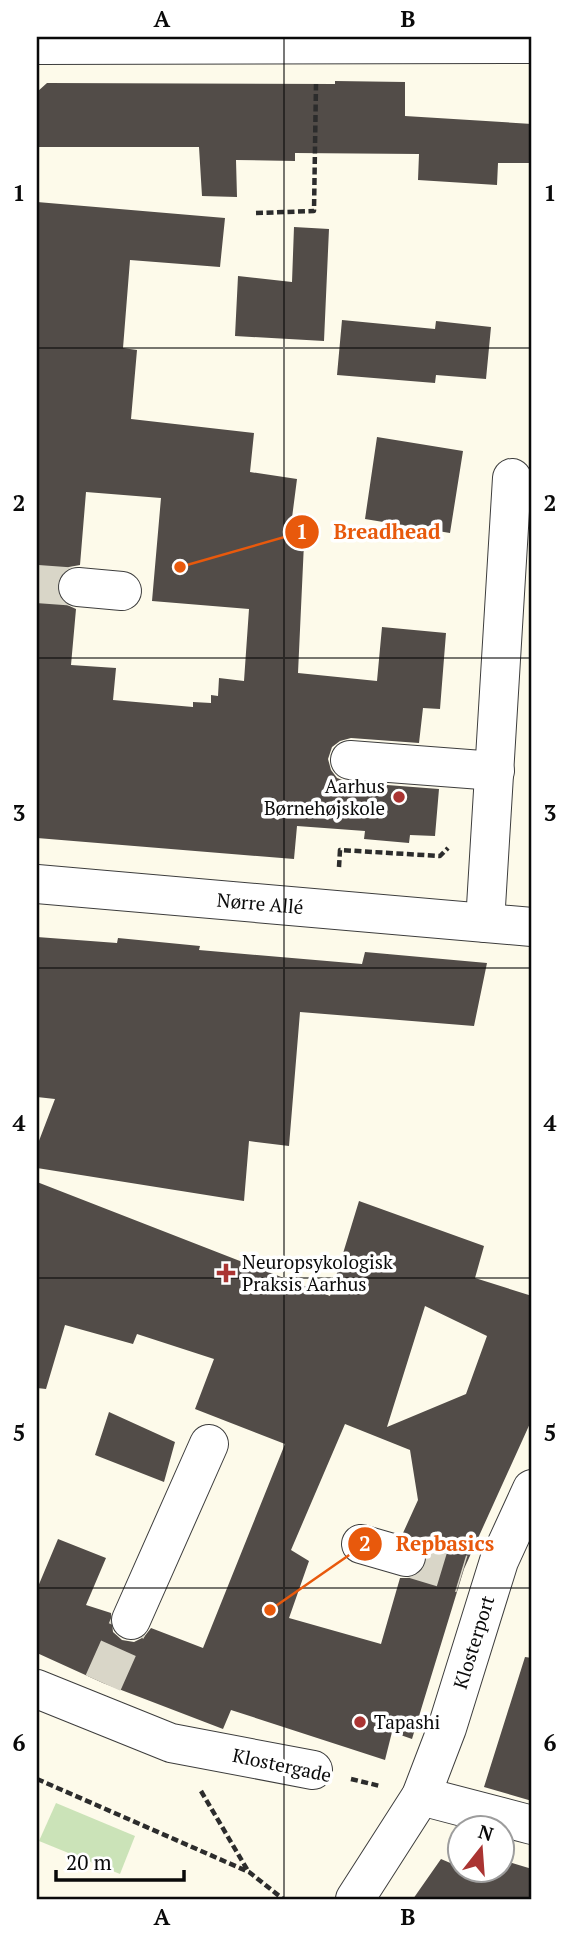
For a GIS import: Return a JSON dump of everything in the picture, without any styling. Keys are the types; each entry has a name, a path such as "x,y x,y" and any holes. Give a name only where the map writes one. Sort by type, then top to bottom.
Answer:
{"street":[{"path":"37,45 532,44"},
{"path":"485,923 512,478"},
{"path":"78,587 122,591"},
{"path":"350,760 495,771"},
{"name":"Nørre Allé","path":"37,884 532,927"},
{"path":"131,1620 208,1444"},
{"name":"Klosterport","path":"355,1899 421,1796 447,1728 477,1578 499,1561 532,1489"},
{"path":"361,1544 406,1557"},
{"name":"Klostergade","path":"37,1689 97,1697 171,1743 313,1770"},
{"path":"421,1796 532,1825"}],"path":[{"path":"256,213 314,211 317,44"},
{"path":"339,867 340,850 440,856 448,848 490,850"},
{"path":"171,1743 249,1872"},
{"name":"Klostergade","path":"313,1770 421,1796"},
{"path":"37,1779 249,1872 283,1899"}],"green space":[{"path":"56,1803 135,1836 120,1874 39,1841"}],"building":[{"path":"335,81 405,82 405,116 532,124 532,163 498,163 497,185 418,180 419,154 295,153 295,161 236,160 237,197 202,196 199,147 37,147 37,92 47,83 335,84"},
{"path":"37,202 225,218 220,267 130,260 123,348 137,350 131,419 254,433 250,472 297,479 289,541 304,543 298,673 377,681 382,627 446,633 440,709 423,708 419,743 351,738 332,747 328,759 337,778 348,782 439,789 435,836 410,835 409,843 364,839 365,831 297,826 294,859 37,838","holes":["86,492 161,498 152,601 249,609 244,681 219,678 218,696 211,695 211,703 193,702 193,707 113,700 116,668 71,665 76,609 65,604 59,597 56,586 61,574 69,567 80,565"]},
{"path":"294,227 329,229 324,341 235,336 238,276 292,282"},
{"path":"342,320 435,329 436,321 491,327 486,379 436,375 435,383 337,375"},
{"path":"377,437 463,451 450,533 365,519"},
{"path":"37,937 117,943 118,938 200,946 199,950 362,964 365,952 487,963 474,1026 300,1012 289,1146 249,1141 244,1201 37,1168 37,1146 55,1099 37,1097"},
{"path":"37,1182 330,1296 359,1201 484,1246 475,1278 532,1296 532,1419 464,1569 412,1739 392,1732 385,1760 231,1710 223,1729 103,1683 37,1653 37,1589 58,1539 106,1558 86,1605 111,1613 113,1632 122,1640 134,1642 144,1637 151,1628 203,1648 285,1444 195,1409 214,1359 137,1334 133,1344 65,1325 46,1389 37,1388","holes":["425,1306 487,1336 466,1394 387,1427","345,1424 410,1450 418,1500 403,1533 421,1541 427,1552 427,1564 421,1573 411,1578 400,1578 381,1644 289,1618 309,1561 291,1550"]},
{"path":"109,1412 175,1442 164,1482 95,1455"},
{"path":"525,1657 532,1658 532,1801 484,1787"},
{"path":"441,1859 447,1862 447,1884 516,1884 516,1864 532,1869 532,1899 413,1899"}],"tunnel":[{"path":"37,584 78,587"},
{"path":"406,1557 462,1574"},
{"path":"103,1683 131,1620"}],"place":[{"name":"Breadhead","path":"180,567"},
{"name":"Aarhus Børnehøjskole","path":"399,797"},
{"name":"Neuropsykologisk Praksis Aarhus","path":"226,1273"},
{"name":"Repbasics","path":"270,1610"},
{"name":"Tapashi","path":"360,1722"}]}
